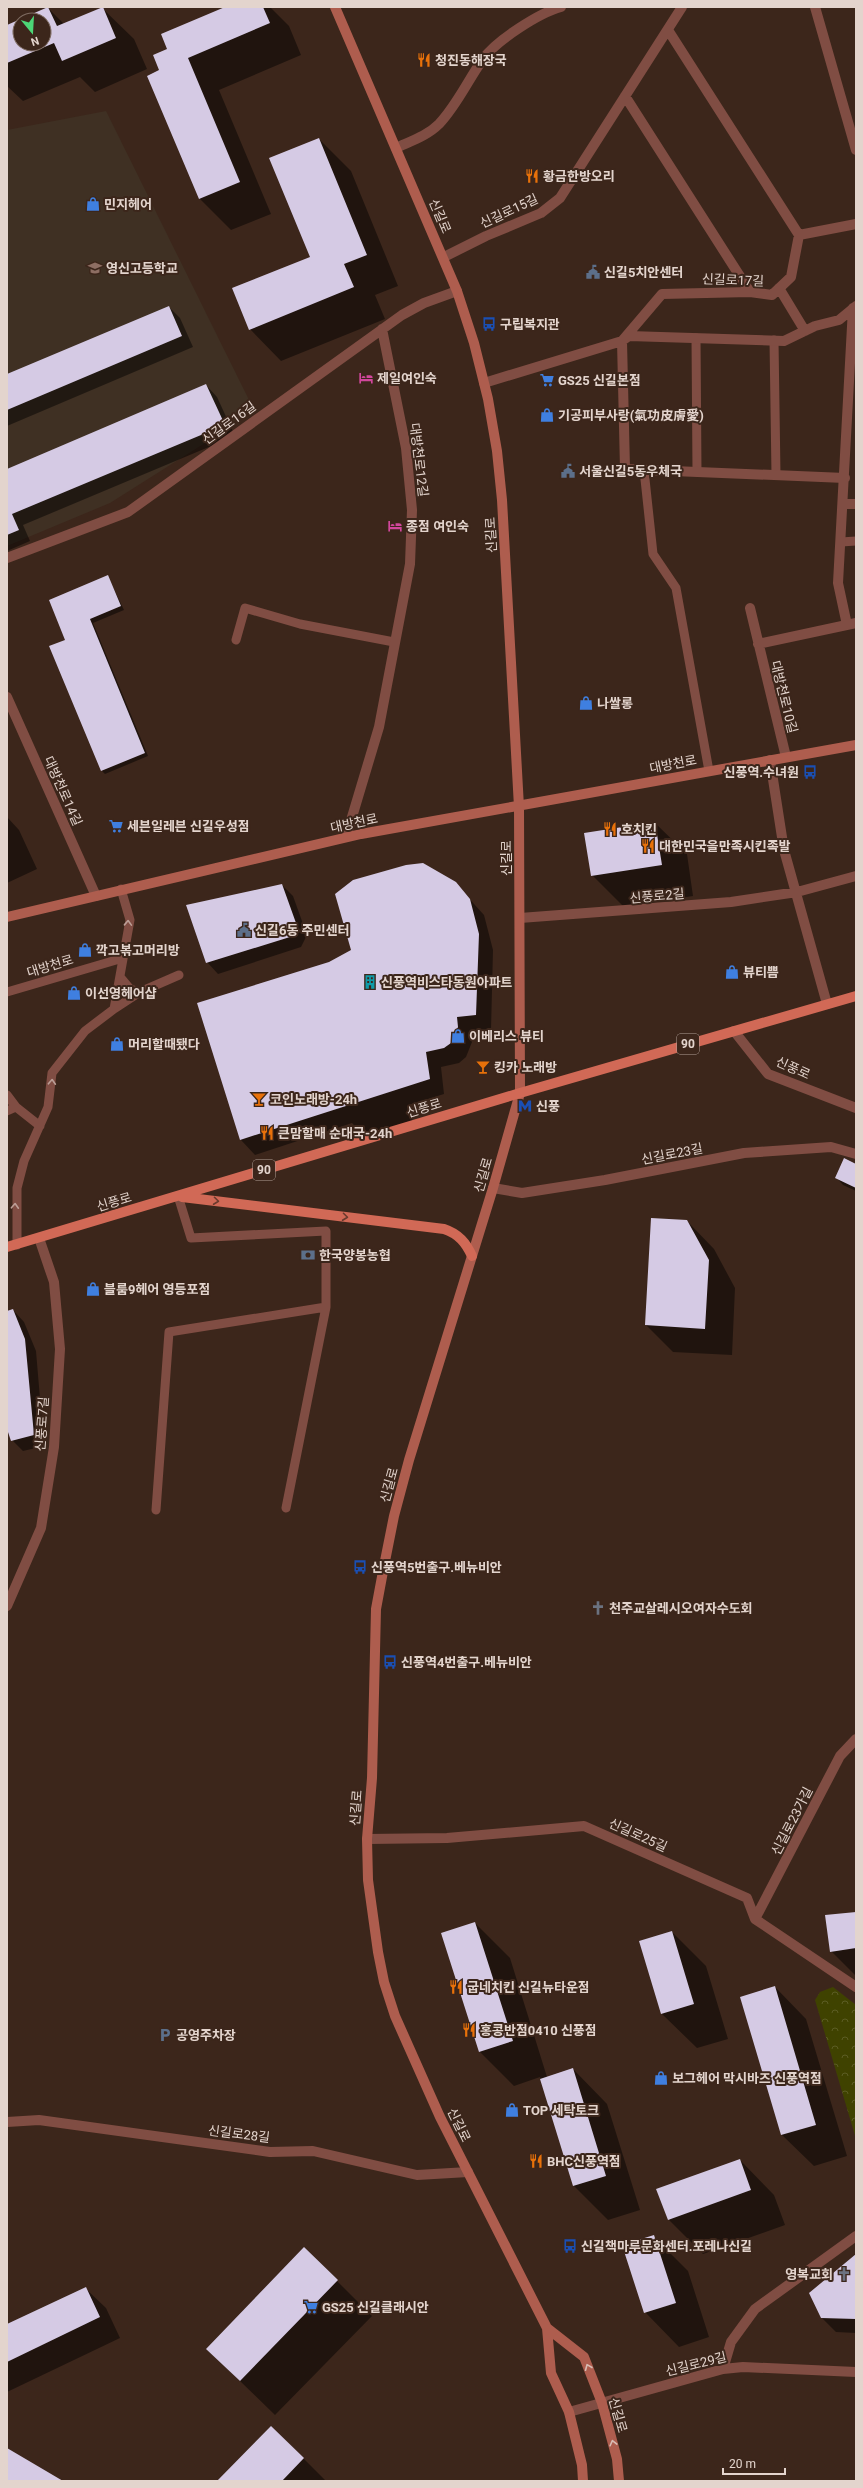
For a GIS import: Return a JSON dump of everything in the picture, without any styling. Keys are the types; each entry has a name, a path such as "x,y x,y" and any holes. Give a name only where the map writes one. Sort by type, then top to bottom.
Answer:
{"main road":[{"name":"신길로","path":"335,7 444,257 474,342 484,383 497,452 502,500 519,807 520,1093 494,1188 409,1460 394,1516 377,1602 372,1778 367,1839 372,1918 384,1982 409,2051 468,2172 548,2328 551,2374 569,2412 582,2465 584,2481"},
{"name":"대방천로","path":"7,917 346,837 856,745"},
{"name":"신풍로","path":"12,1246 520,1093 856,996"},
{"path":"178,1196 444,1229 454,1232 461,1238 472,1256"},
{"name":"신길로","path":"548,2328 584,2357 602,2403 617,2460 619,2481"}],"street":[{"path":"396,148 423,136 438,125 453,107 484,57 529,20 561,7"},
{"name":"신길로15길","path":"444,257 486,236 541,213 560,198 682,7"},
{"path":"815,7 856,150"},
{"path":"668,30 799,235 856,224"},
{"path":"625,96 750,292"},
{"name":"신길로17길","path":"622,341 662,294 750,292 772,295 791,277 799,235"},
{"path":"780,288 805,331"},
{"name":"신길로16길","path":"7,558 128,512 382,329 424,302 457,291"},
{"path":"484,383 622,341 629,336 784,341 805,331 839,320 855,307"},
{"path":"758,644 852,624 838,582 855,307"},
{"name":"대방천로12길","path":"346,837 379,727 410,564 412,510 406,448 382,329"},
{"path":"622,341 625,469 845,478"},
{"path":"843,504 856,504"},
{"name":"대방천로10길","path":"750,608 786,757"},
{"name":"대방천로14길","path":"7,697 96,896"},
{"path":"770,760 784,850 828,1004"},
{"name":"신풍로2길","path":"520,918 731,902 797,892 856,876"},
{"name":"신풍로","path":"734,1031 768,1074 856,1108"},
{"name":"신길로23길","path":"494,1188 522,1193 605,1180 744,1153 831,1147 856,1154"},
{"name":"신풍로7길","path":"7,1606 41,1528 54,1447 60,1349 54,1282 39,1238"},
{"name":"신길로23가길","path":"755,1919 840,1756 856,1739"},
{"name":"신길로25길","path":"367,1839 447,1838 584,1826 747,1898 755,1919"},
{"path":"755,1919 856,1987"},
{"name":"신길로28길","path":"7,2122 39,2120 270,2152 313,2151 417,2174 468,2172"},
{"path":"723,2369 731,2342 755,2310 856,2236"},
{"name":"신길로29길","path":"569,2412 723,2369 743,2367 856,2372"}],"lane":[{"path":"696,338 697,472"},
{"path":"774,340 776,475"},
{"name":"대방천로","path":"644,470 653,554 676,588 709,771"},
{"path":"841,542 856,541"},
{"path":"236,640 244,608 300,624 394,642"},
{"path":"114,1009 130,920 121,889"},
{"name":"대방천로","path":"7,992 123,958"},
{"path":"12,1246 16,1188 24,1161 48,1107 52,1073 86,1031 114,1009 140,992 179,975"},
{"path":"120,977 130,989 140,992"},
{"path":"7,1095 16,1107 40,1126"},
{"path":"7,1111 16,1107"},
{"path":"178,1196 191,1238 326,1231 326,1306 286,1508"},
{"path":"156,1510 169,1332 326,1306"}],"shaded area":[{"name":"영신고등학교","path":"106,111 252,406 227,429 110,503 7,546 7,130"}],"green space":[{"path":"833,1987 856,2005 856,2139 815,2000 820,1992"}],"building":[{"path":"48,7 50,12 37,12"},
{"path":"103,7 116,38 62,61 54,43 52,44 52,15 57,26"},
{"path":"225,7 263,7 270,23 188,58 240,182 199,199 147,76 159,70 153,55 167,49 161,34"},
{"path":"12,23 12,52 33,52 7,63 7,25"},
{"path":"319,138 367,255 344,264 354,287 249,330 232,288 310,257 269,158"},
{"path":"169,306 182,336 7,410 7,374"},
{"path":"206,384 225,425 12,514 19,530 7,535 7,469"},
{"path":"108,575 121,606 90,619 145,753 101,771 49,646 65,640 49,600"},
{"path":"655,822 662,865 591,876 584,833"},
{"name":"신풍역비스타동원아파트","path":"423,863 456,882 470,899 479,934 476,1015 457,1017 458,1027 451,1043 444,1048 426,1052 430,1079 240,1140 197,1003 329,962 351,950 335,894 353,880 406,865"},
{"name":"신길6동 주민센터","path":"282,884 296,923 290,937 206,963 186,905"},
{"path":"844,1158 856,1164 856,1188 835,1178"},
{"path":"651,1218 687,1220 709,1260 705,1329 645,1325"},
{"path":"13,1309 25,1339 34,1435 11,1441 7,1429 7,1311"},
{"path":"856,1912 856,1948 830,1952 825,1915"},
{"path":"475,1922 513,2041 479,2052 441,1933"},
{"path":"672,1931 694,2004 661,2014 639,1941"},
{"path":"775,1986 816,2125 781,2135 740,1997"},
{"path":"573,2068 606,2176 573,2186 540,2079"},
{"path":"740,2159 751,2190 668,2220 656,2189"},
{"path":"654,2235 676,2303 644,2313 622,2245"},
{"path":"304,2247 338,2280 240,2381 206,2349"},
{"name":"영복교회","path":"856,2254 856,2319 821,2318 809,2293"},
{"path":"86,2287 100,2317 7,2362 7,2324"},
{"path":"271,2426 304,2458 282,2481 217,2481"},
{"path":"7,2448 63,2481 7,2481"}],"place":[{"name":"청진동해장국","path":"424,60"},
{"name":"황금한방오리","path":"532,176"},
{"name":"민지헤어","path":"93,204"},
{"name":"영신고등학교","path":"95,268"},
{"name":"신길5치안센터","path":"593,272"},
{"name":"구립복지관","path":"489,324"},
{"name":"제일여인숙","path":"366,378"},
{"name":"GS25 신길본점","path":"547,380"},
{"name":"기공피부사랑(氣功皮膚愛)","path":"547,415"},
{"name":"서울신길5동우체국","path":"568,471"},
{"name":"종점 여인숙","path":"395,526"},
{"name":"나쌀롱","path":"586,703"},
{"name":"신풍역.수녀원","path":"810,772"},
{"name":"세븐일레븐 신길우성점","path":"116,826"},
{"name":"호치킨","path":"610,829"},
{"name":"대한민국을만족시킨족발","path":"648,846"},
{"name":"신길6동 주민센터","path":"244,930"},
{"name":"깍고볶고머리방","path":"85,950"},
{"name":"뷰티쁨","path":"732,972"},
{"name":"신풍역비스타동원아파트","path":"370,982"},
{"name":"이선영헤어샵","path":"74,993"},
{"name":"이베리스 뷰티","path":"458,1036"},
{"name":"머리할때됐다","path":"117,1044"},
{"name":"킹카 노래방","path":"483,1067"},
{"name":"코인노래방-24h","path":"259,1099"},
{"name":"신풍","path":"525,1106"},
{"name":"큰맘할매 순대국-24h","path":"267,1133"},
{"name":"한국양봉농협","path":"308,1255"},
{"name":"블룸9헤어 영등포점","path":"93,1289"},
{"name":"신풍역5번출구.베뉴비안","path":"360,1567"},
{"name":"천주교살레시오여자수도회","path":"598,1608"},
{"name":"신풍역4번출구.베뉴비안","path":"390,1662"},
{"name":"굽네치킨 신길뉴타운점","path":"456,1987"},
{"name":"홍콩반점0410 신풍점","path":"469,2030"},
{"name":"공영주차장","path":"165,2035"},
{"name":"보그헤어 막시바즈 신풍역점","path":"661,2078"},
{"name":"TOP 세탁토크","path":"512,2110"},
{"name":"BHC신풍역점","path":"536,2161"},
{"name":"신길책마루문화센터.포레나신길","path":"570,2246"},
{"name":"영복교회","path":"844,2274"},
{"name":"GS25 신길클래시안","path":"311,2307"}]}
